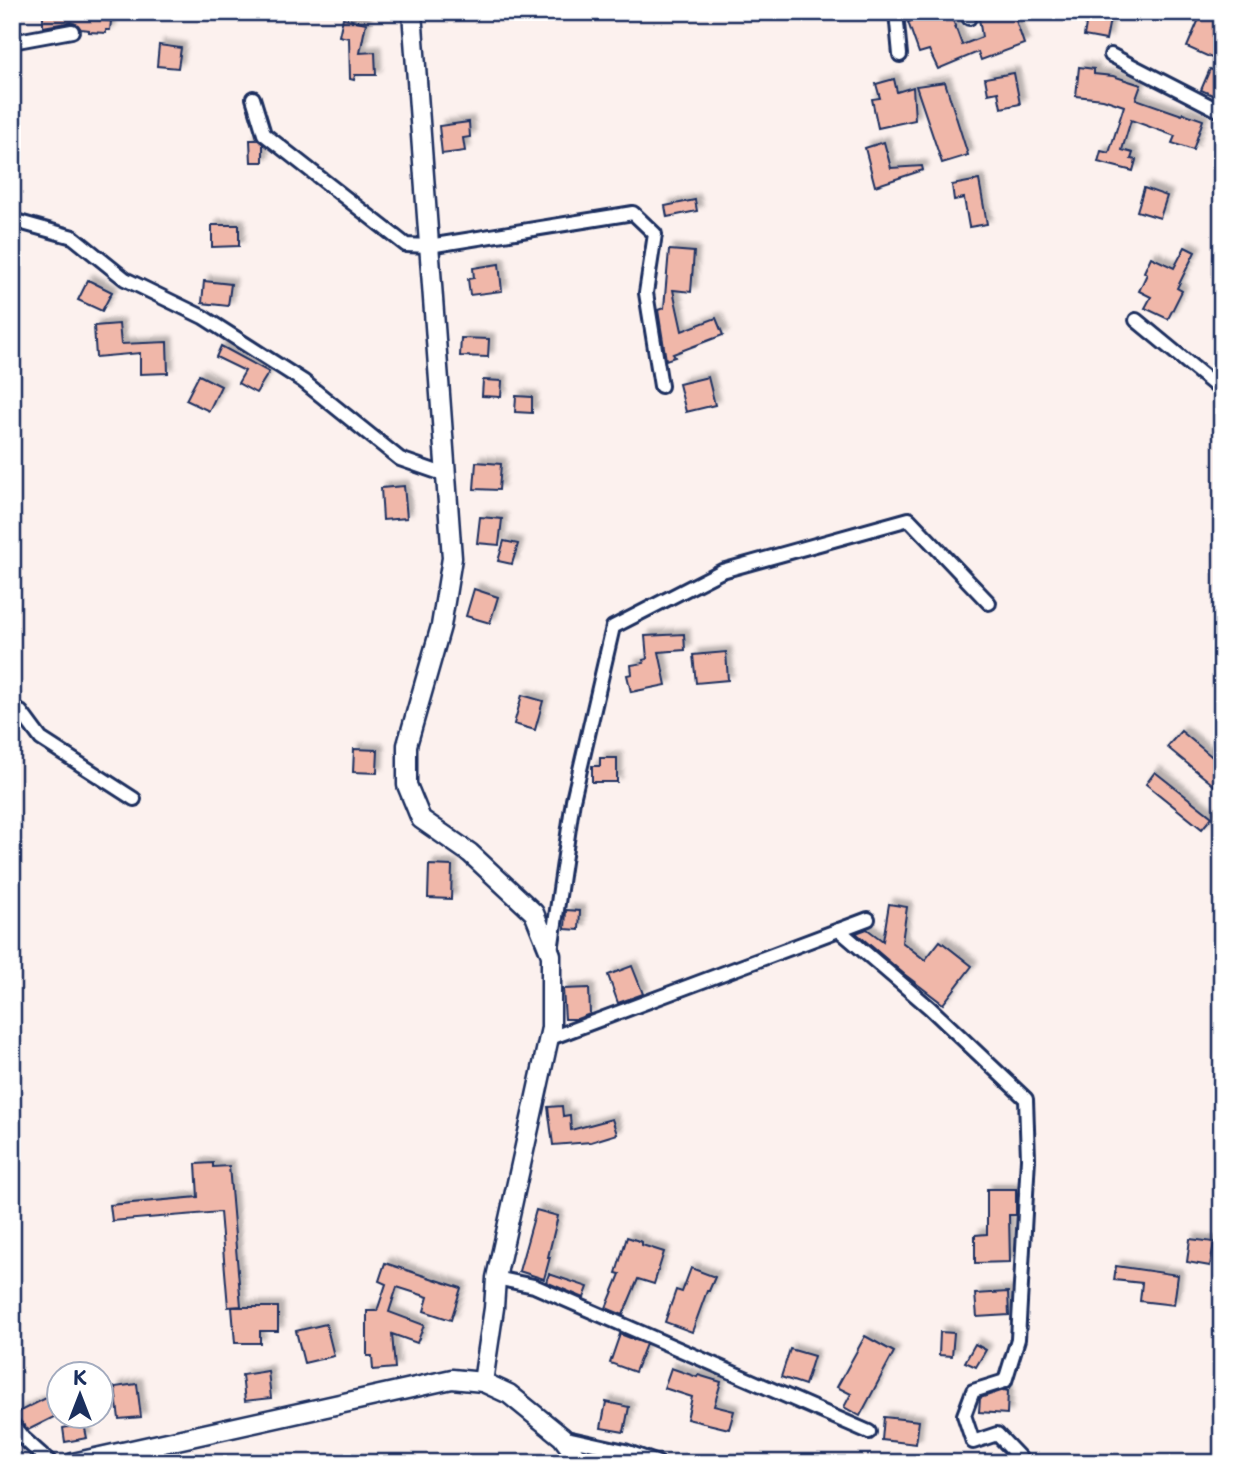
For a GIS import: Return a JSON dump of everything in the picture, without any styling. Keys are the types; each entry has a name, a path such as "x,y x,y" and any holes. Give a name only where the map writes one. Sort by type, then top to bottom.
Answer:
{"street":[{"path":"412,12 452,558 442,626 407,745 407,785 421,819 470,853 534,913 551,955"},
{"path":"896,12 900,55"},
{"path":"12,43 72,31"},
{"path":"1111,55 1222,113"},
{"path":"253,98 264,134 406,245 429,246 633,213 655,234 646,293 661,386"},
{"path":"12,220 73,237 125,279 203,317 303,381 400,459 446,475"},
{"path":"1136,320 1222,391"},
{"path":"483,1382 496,1278 551,1028 551,955 573,800 613,627 722,571 909,519 989,603"},
{"path":"12,710 21,712 41,738 134,799"},
{"path":"548,1040 868,919"},
{"path":"839,930 930,1008 1026,1099 1028,1158 1017,1339 1006,1381 972,1391 964,1415 972,1442 997,1434 1020,1458 1019,1463"},
{"path":"496,1278 534,1286 869,1432"},
{"path":"73,1463 115,1458 452,1380 483,1382 509,1394 562,1437 581,1463"},
{"path":"12,1424 23,1438 51,1463"},
{"path":"562,1437 625,1457 658,1463"}],"building":[{"path":"43,12 69,12 69,17 111,21 110,30 106,30 106,33 89,32 71,22 43,27"},
{"path":"936,12 950,12 962,45 982,37 978,12 1013,12 1024,44 981,60 978,52 938,69 929,50 919,53 908,22"},
{"path":"1088,12 1111,14 1106,40 1084,36"},
{"path":"1202,12 1222,21 1222,47 1216,60 1187,47"},
{"path":"343,18 366,23 360,53 375,52 376,75 355,75 354,80 350,79 349,38 339,36"},
{"path":"159,45 181,48 178,68 157,66"},
{"path":"1079,67 1094,69 1094,74 1113,76 1141,85 1136,99 1203,120 1193,150 1172,143 1175,136 1131,120 1122,150 1133,153 1131,159 1136,160 1133,171 1098,162 1101,151 1109,153 1124,106 1103,99 1076,96"},
{"path":"1210,69 1222,74 1222,99 1201,90"},
{"path":"1014,73 1020,104 1001,108 998,92 988,94 985,78"},
{"path":"894,79 897,92 913,87 915,120 878,128 872,99 880,98 876,84"},
{"path":"945,82 968,155 942,163 916,86"},
{"path":"469,122 470,137 463,138 465,151 442,154 439,126"},
{"path":"250,140 258,140 263,144 263,162 251,162"},
{"path":"884,142 891,168 922,166 923,170 875,186 865,148"},
{"path":"979,180 987,224 969,227 964,198 954,200 952,185"},
{"path":"1144,188 1167,196 1160,218 1137,211"},
{"path":"695,200 697,211 667,217 665,206"},
{"path":"212,225 239,225 239,246 212,247"},
{"path":"1185,247 1195,252 1177,288 1182,291 1168,319 1145,308 1151,297 1139,291 1151,257 1174,268"},
{"path":"669,250 694,252 691,292 673,290 682,331 716,318 723,335 673,354 675,357 666,360 658,310 664,308"},
{"path":"499,264 502,291 470,295 468,279 474,278 473,268"},
{"path":"88,280 112,292 102,311 78,300"},
{"path":"204,281 231,284 228,306 202,303"},
{"path":"119,324 121,344 167,342 168,373 140,374 140,353 96,357 94,326"},
{"path":"461,338 489,339 488,357 460,356"},
{"path":"221,346 269,372 256,393 238,383 245,371 216,357"},
{"path":"199,375 221,386 209,411 186,400"},
{"path":"708,377 715,405 686,412 679,384"},
{"path":"483,380 502,381 501,397 482,396"},
{"path":"516,396 532,397 532,413 515,412"},
{"path":"476,462 501,464 499,490 474,489"},
{"path":"404,486 407,518 383,520 381,488"},
{"path":"480,517 502,519 499,545 477,543"},
{"path":"504,541 518,544 512,564 498,561"},
{"path":"474,589 498,597 490,623 466,616"},
{"path":"684,634 685,650 659,652 666,685 631,692 627,675 632,674 631,665 644,663 643,660 647,659 645,636"},
{"path":"726,652 728,680 696,683 693,655"},
{"path":"522,695 543,701 535,730 514,724"},
{"path":"1181,731 1222,765 1222,792 1167,747"},
{"path":"354,749 378,750 377,773 353,772"},
{"path":"600,758 617,758 617,782 592,782 592,766 600,766"},
{"path":"1155,772 1212,817 1202,829 1146,784"},
{"path":"429,865 452,866 451,899 428,898"},
{"path":"889,904 907,907 902,942 925,960 940,941 972,966 943,1004 856,933 867,929 883,941"},
{"path":"566,910 580,911 579,930 565,929"},
{"path":"632,966 643,994 618,1003 608,975"},
{"path":"589,988 590,1014 577,1019 565,1019 563,989"},
{"path":"562,1106 563,1116 570,1115 571,1130 612,1119 617,1134 591,1142 553,1145 548,1107"},
{"path":"213,1163 213,1167 229,1166 241,1306 228,1307 220,1212 112,1221 110,1205 198,1197 196,1164"},
{"path":"987,1189 1016,1189 1016,1215 1009,1215 1010,1262 975,1263 975,1235 987,1234"},
{"path":"536,1210 558,1216 544,1279 519,1271"},
{"path":"627,1237 664,1252 654,1284 638,1279 623,1315 606,1308 620,1274 616,1273"},
{"path":"1190,1239 1214,1242 1210,1266 1187,1262"},
{"path":"385,1263 461,1288 451,1320 424,1311 428,1297 397,1287 389,1312 424,1325 417,1343 392,1334 395,1368 373,1370 372,1356 367,1356 367,1311 377,1311 386,1284 379,1281"},
{"path":"1116,1266 1178,1275 1174,1305 1140,1301 1142,1283 1114,1280"},
{"path":"691,1268 715,1277 692,1332 665,1322 676,1290 682,1292"},
{"path":"549,1274 588,1287 584,1298 546,1282"},
{"path":"1008,1292 1009,1315 977,1317 975,1294"},
{"path":"232,1307 278,1307 278,1331 260,1331 260,1343 235,1343"},
{"path":"326,1324 334,1356 304,1363 296,1331"},
{"path":"940,1332 954,1333 952,1356 939,1355"},
{"path":"620,1334 646,1344 635,1372 610,1363"},
{"path":"865,1336 894,1352 860,1416 844,1407 851,1394 837,1387"},
{"path":"975,1344 986,1350 976,1367 965,1362"},
{"path":"790,1349 814,1356 805,1385 781,1377"},
{"path":"671,1368 721,1382 714,1406 734,1411 729,1429 687,1419 692,1397 664,1388"},
{"path":"268,1371 271,1398 245,1401 242,1375"},
{"path":"137,1384 141,1417 119,1419 116,1387"},
{"path":"1008,1391 1007,1414 979,1412 980,1398"},
{"path":"46,1398 46,1421 28,1430 16,1416 20,1411"},
{"path":"606,1402 629,1407 624,1432 601,1428"},
{"path":"884,1417 919,1421 916,1444 882,1440"},
{"path":"63,1430 85,1430 87,1438 65,1442"}]}
